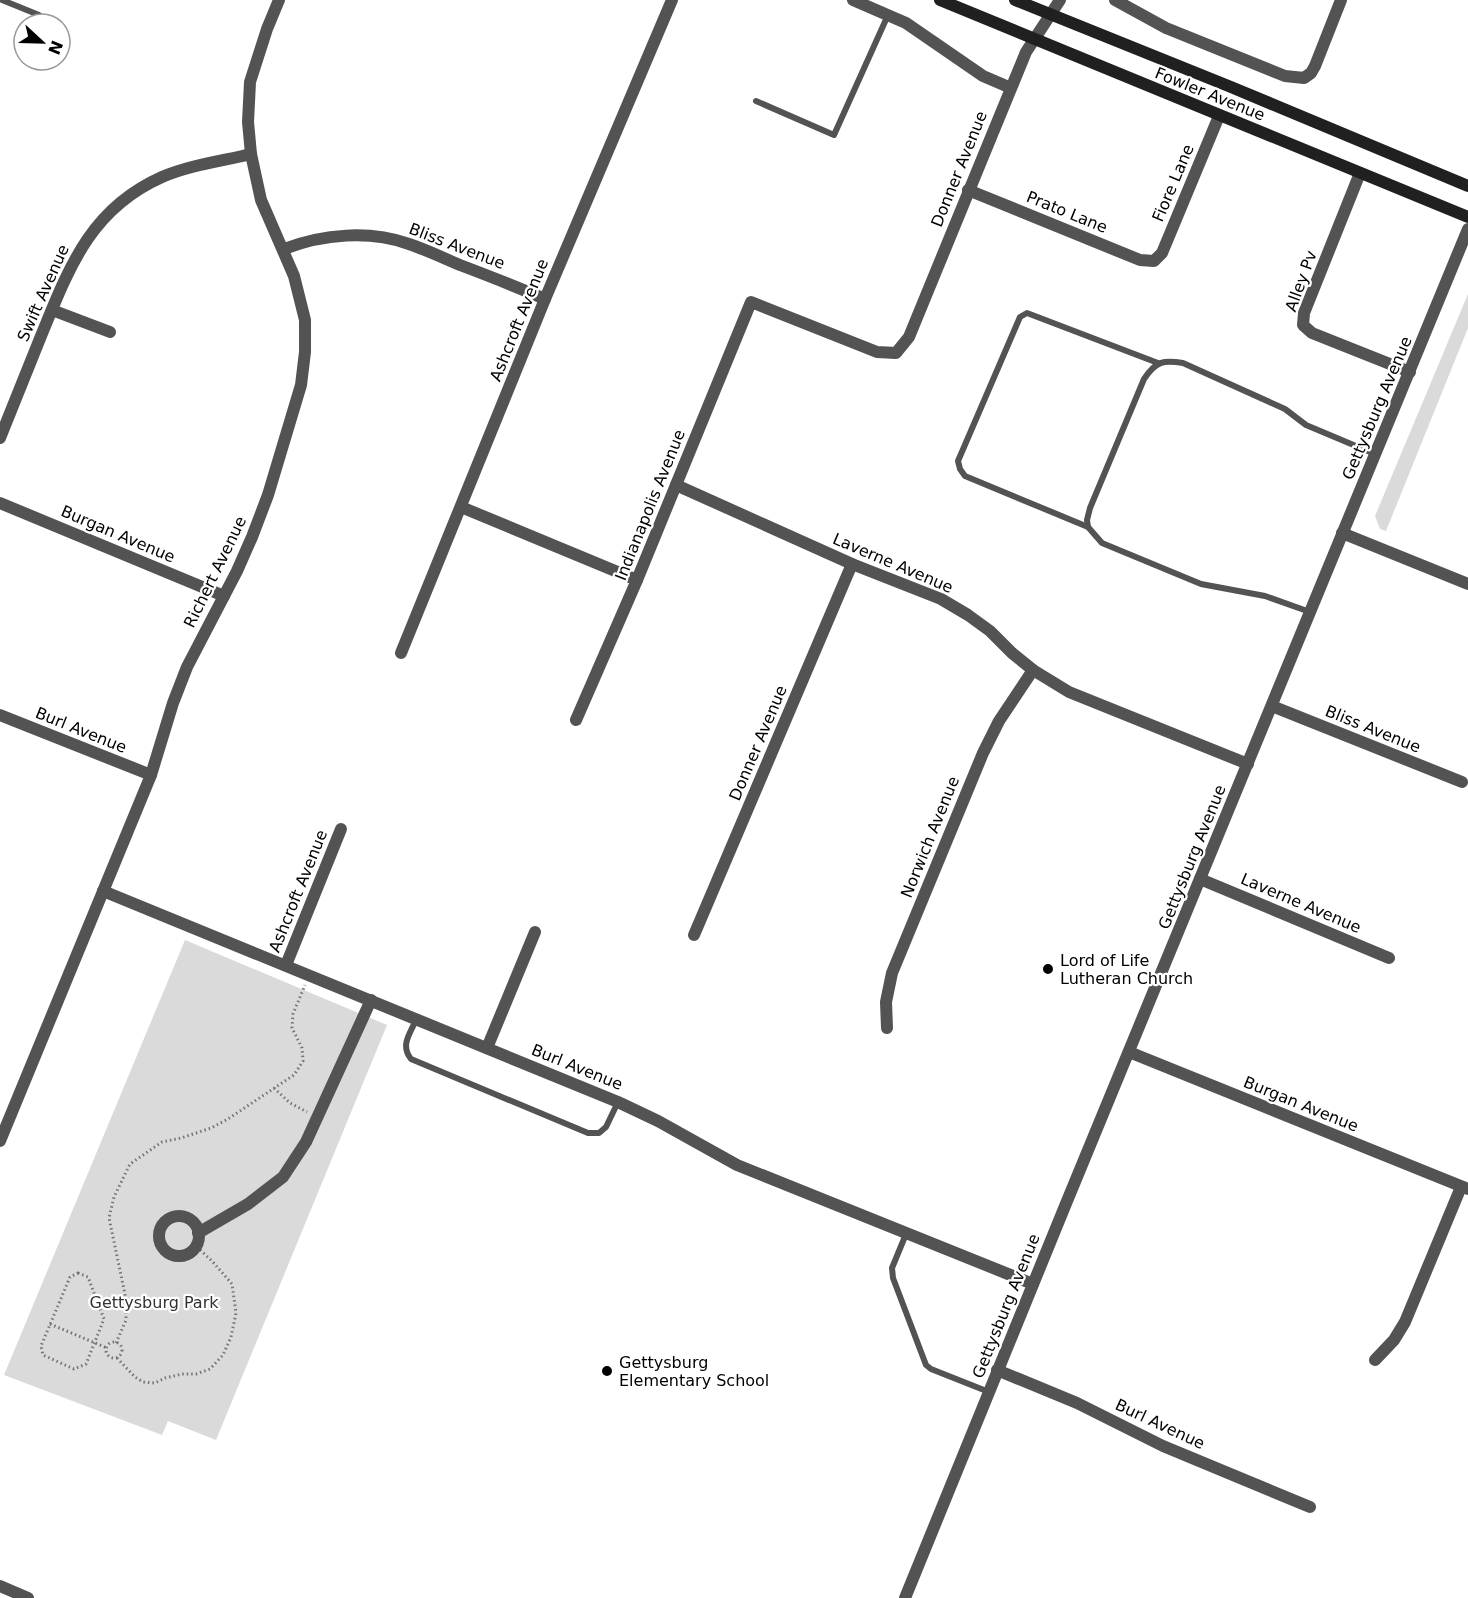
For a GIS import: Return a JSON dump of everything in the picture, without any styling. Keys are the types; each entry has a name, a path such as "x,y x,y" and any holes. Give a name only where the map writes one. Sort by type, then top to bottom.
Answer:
{"main road":[{"name":"Fowler Avenue","path":"940,0 1468,217"},
{"name":"Fowler Avenue","path":"1015,0 1232,87 1468,186"}],"street":[{"name":"Richert Avenue","path":"0,1141 151,776 183,676 252,537 268,495 301,385 305,352 305,320 294,276 261,200 251,154 248,122 250,82 267,28 279,0"},
{"name":"Ashcroft Avenue","path":"401,653 545,299 672,0"},
{"path":"853,0 906,22 983,76 1011,88"},
{"name":"Donner Avenue","path":"751,302 877,352 896,353 909,337 1026,52 1060,0"},
{"path":"1115,0 1167,28 1285,75 1304,78 1315,66 1341,0"},
{"name":"Fiore Lane","path":"1154,261 1162,252 1219,116"},
{"name":"Swift Avenue","path":"0,438 67,273 82,246 101,221 123,200 164,177 186,169 251,154"},
{"name":"Alley Pv","path":"1360,172 1304,313 1303,325 1312,333 1410,372"},
{"name":"Prato Lane","path":"968,190 1140,260 1154,261"},
{"name":"Gettysburg Avenue","path":"908,1597 997,1370 1468,229"},
{"name":"Bliss Avenue","path":"284,249 323,238 376,236 407,243 545,299"},
{"name":"Indianapolis Avenue","path":"576,720 637,580 751,302"},
{"path":"52,310 110,332"},
{"name":"Laverne Avenue","path":"676,485 852,564 941,599 990,631 1033,670 1069,692 1248,764"},
{"name":"Burgan Avenue","path":"0,503 224,596"},
{"path":"461,507 637,580"},
{"path":"1342,533 1468,584"},
{"name":"Donner Avenue","path":"694,934 852,564"},
{"name":"Norwich Avenue","path":"886,1028 886,1002 892,973 983,753 999,721 1033,670"},
{"name":"Bliss Avenue","path":"1272,706 1462,782"},
{"name":"Burl Avenue","path":"0,715 151,776"},
{"name":"Ashcroft Avenue","path":"286,965 341,829"},
{"name":"Laverne Avenue","path":"1200,879 1389,958"},
{"name":"Burl Avenue","path":"103,891 618,1102 658,1121 737,1165 1033,1284"},
{"path":"487,1048 535,932"},
{"path":"197,1239 283,1177 306,1142 371,1000"},
{"name":"Burgan Avenue","path":"1129,1052 1464,1188 1405,1322 1394,1340 1375,1360"},
{"name":"Burl Avenue","path":"997,1370 1077,1403 1163,1446 1310,1507"},
{"path":"0,1586 28,1598"}],"lane":[{"path":"2,0 32,12"},
{"path":"756,101 834,135 888,15"},
{"path":"1158,363 1027,313 1020,317 958,461 960,469 964,476 1088,527 1102,543 1201,584 1265,596 1310,612"},
{"path":"1088,527 1090,508 1144,379 1150,369 1158,363 1168,361 1184,363 1285,409 1306,425 1375,454"},
{"path":"416,1019 406,1044 406,1052 411,1059 429,1067 588,1132 598,1133 606,1127 618,1102"},
{"path":"906,1233 892,1268 893,1278 926,1365 989,1392"}],"path":[{"path":"116,1343 126,1320 126,1299 109,1218 114,1197 130,1164 162,1142 212,1128 294,1075 303,1061 302,1048 292,1028 293,1014 309,974"},
{"path":"274,1089 290,1103 317,1117"},
{"path":"117,1358 121,1355 120,1345 110,1344 107,1348 110,1357 117,1358 143,1382 155,1383 165,1378 196,1374 210,1369 224,1355 236,1313 232,1284 197,1239"},
{"path":"78,1273 88,1277 104,1319 86,1364 74,1369 43,1354 41,1346 50,1324 70,1277 78,1273"},
{"path":"50,1324 107,1348"}],"green space":[{"path":"1468,294 1468,328 1386,531 1380,529 1375,516"},
{"name":"Gettysburg Park","path":"185,940 387,1025 216,1440 168,1421 162,1435 4,1375"}],"place":[{"name":"Lord of Life Lutheran Church","path":"1048,969"},
{"name":"Gettysburg Elementary School","path":"607,1371"}]}
